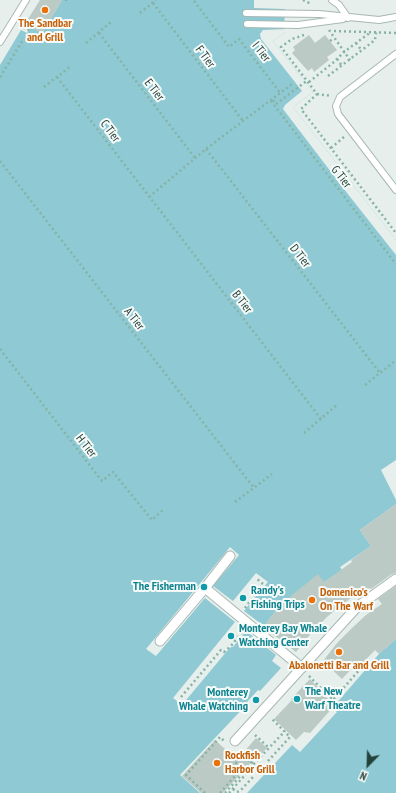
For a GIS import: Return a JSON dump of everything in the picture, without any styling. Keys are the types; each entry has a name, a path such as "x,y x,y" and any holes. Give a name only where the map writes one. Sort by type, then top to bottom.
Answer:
{"street":[{"path":"160,641 230,556"},
{"path":"235,742 357,608 396,579"},
{"path":"205,588 302,668"}],"lane":[{"path":"0,42 26,0"},
{"path":"332,0 339,5 348,18"},
{"path":"246,13 319,14 379,20 396,17"},
{"path":"247,24 298,25 348,18"},
{"path":"396,54 340,97 336,106 338,114 396,190"}],"path":[{"path":"140,13 156,0"},
{"name":"I Tier","path":"194,1 229,47 239,39 282,94"},
{"name":"F Tier","path":"153,3 244,121"},
{"path":"86,43 112,21"},
{"path":"28,30 33,22"},
{"path":"330,31 350,60"},
{"path":"322,32 396,33"},
{"path":"272,100 276,104 334,62 344,52 371,32"},
{"path":"328,76 375,40 376,32"},
{"name":"E Tier","path":"99,33 195,158"},
{"path":"309,34 304,34 292,39 282,47 318,94 328,95"},
{"path":"330,41 334,38"},
{"path":"0,77 23,40"},
{"path":"356,43 362,51"},
{"path":"337,59 342,66"},
{"path":"44,88 71,66"},
{"name":"C Tier","path":"57,77 149,197"},
{"path":"149,197 206,149 282,94 292,84"},
{"path":"318,94 301,109 396,233"},
{"name":"G Tier","path":"272,100 396,264"},
{"path":"331,148 337,143"},
{"name":"D Tier","path":"206,149 380,373"},
{"name":"A Tier","path":"0,161 254,488"},
{"name":"B Tier","path":"149,197 321,419"},
{"name":"H Tier","path":"0,349 102,481 113,472 152,520 164,509"},
{"path":"365,385 395,361"},
{"path":"304,433 337,405"},
{"path":"235,502 272,474"},
{"path":"239,616 263,584 256,578"},
{"path":"181,697 221,650 224,652 231,646 248,624"},
{"path":"302,668 333,700 361,668"},
{"path":"263,710 290,736 268,761"},
{"path":"248,728 269,748"},
{"path":"229,793 285,731"},
{"path":"205,793 186,775 220,737 224,741"},
{"path":"220,793 242,768 234,761 239,754 244,758"},
{"path":"249,760 252,763 250,768"},
{"path":"225,793 251,764"},
{"path":"233,789 237,792 240,791 254,777"}],"water":[{"path":"0,0 254,0 254,8 285,9 284,29 286,32 273,41 313,92 293,107 396,240 396,793 0,793"}],"pier":[{"path":"0,0 62,0 42,33 31,27 27,33 21,30 0,65"},
{"path":"287,29 288,33 286,32 273,41 313,92 293,107 396,240 396,255 283,109 285,105 302,91 261,39 260,34 263,30"},
{"path":"396,460 396,500 381,470"},
{"path":"396,504 396,639 379,654 335,705 336,706 334,709 337,712 300,752 292,745 247,793 200,793 180,775 248,703 247,702 258,690 260,691 281,668 272,661 276,655 246,631 233,647 227,651 182,705 173,698 235,622 205,598 156,656 146,649 230,547 239,555 213,586 233,601 256,573 268,582 244,611 264,626 279,607 281,608 324,582 342,570 340,567 371,546 360,530"}],"building":[{"name":"The Sandbar and Grill","path":"40,0 62,0 42,33 33,28 35,24 28,19"},
{"path":"309,35 315,43 325,35 337,50 327,57 329,60 314,72 312,68 308,71 292,53 295,50 293,47"},
{"path":"396,504 396,573 392,574 371,589 370,588 359,595 357,593 328,616 312,632 296,652 263,627 279,607 281,608 292,595 318,574 324,582 371,546 360,530"},
{"path":"396,586 396,639 379,654 375,650 358,668 355,665 342,679 323,661 337,643 351,629 366,615 382,604 378,599"},
{"path":"310,679 320,689 318,690 335,705 310,733 304,732 296,740 274,719"},
{"name":"Rockfish Harbor Grill","path":"256,738 267,748 256,759 255,758 223,793 201,793 182,776 215,740 237,760"}],"place":[{"name":"The Sandbar and Grill","path":"45,10"},
{"name":"The Fisherman","path":"204,587"},
{"name":"Randy's Fishing Trips","path":"243,598"},
{"name":"Domenico's On The Warf","path":"312,600"},
{"name":"Monterey Bay Whale Watching Center","path":"231,636"},
{"name":"Abalonetti Bar and Grill","path":"339,652"},
{"name":"The New Warf Theatre","path":"297,699"},
{"name":"Monterey Whale Watching","path":"256,700"},
{"name":"Rockfish Harbor Grill","path":"217,763"}]}
